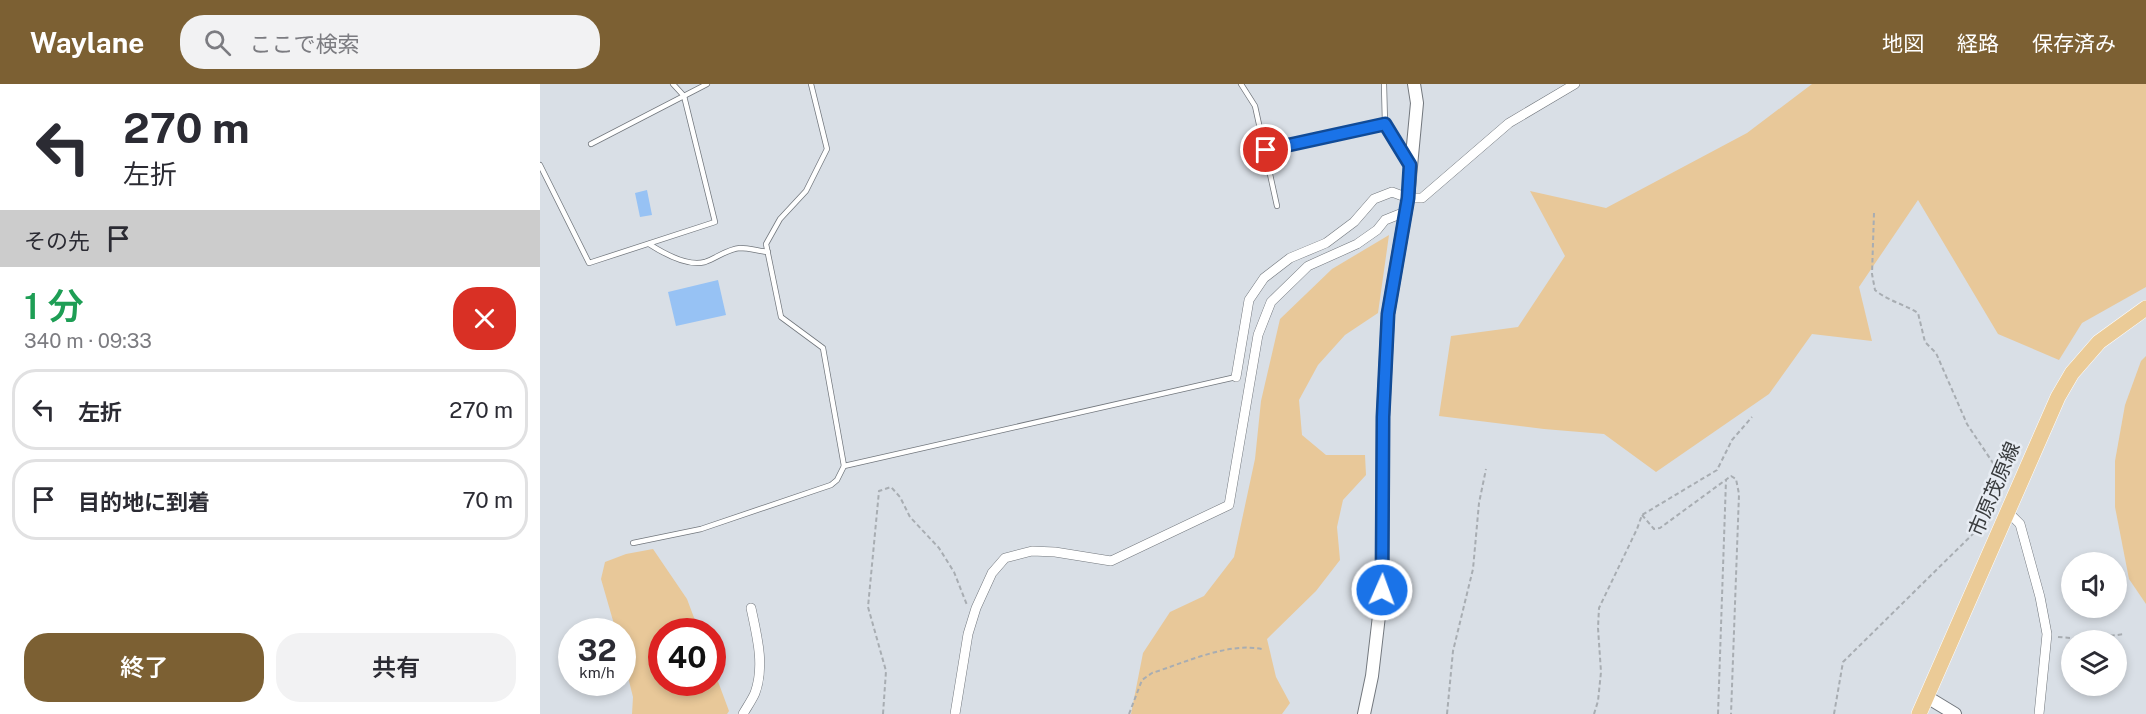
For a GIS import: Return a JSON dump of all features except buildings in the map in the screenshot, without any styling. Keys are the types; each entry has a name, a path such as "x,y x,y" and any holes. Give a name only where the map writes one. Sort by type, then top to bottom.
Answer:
{"main road":[{"name":"市原茂原線","path":"1919,714 2049,417 2072,373 2099,342 2146,308"}],"street":[{"path":"1364,714 1372,676 1382,590 1383,417 1388,314 1408,198 1417,103 1414,84"},
{"path":"1236,377 1249,300 1264,278 1290,258 1326,243 1354,222 1374,199 1392,192 1408,198 1422,198 1509,123 1575,84"},
{"path":"955,714 968,634 973,617 992,573 1005,558 1032,551 1055,552 1111,561 1229,505 1258,335 1271,302 1308,266 1357,244 1377,230 1385,220 1405,212"},
{"path":"2006,515 2020,524 2040,597 2047,634 2039,714"},
{"path":"742,714 755,694 760,667 757,634 751,608"},
{"path":"1927,697 1955,714"}],"lane":[{"path":"540,165 589,263 715,222 684,96 673,84"},
{"path":"591,144 707,84"},
{"path":"633,543 701,529 831,485 837,480 844,466 823,348 781,317 766,244 780,219 806,191 827,149 811,84"},
{"path":"1241,84 1255,106 1277,206"},
{"path":"1384,84 1385,124 1410,165"},
{"path":"1266,150 1385,124"},
{"path":"649,244 684,261 703,263 728,251 741,248 768,252"},
{"path":"844,466 1236,377"}],"path":[{"path":"1874,213 1872,274 1875,290 1885,298 1908,306 1918,313 1925,342 1936,353 1967,424 1997,469 2019,485"},
{"path":"1594,714 1598,701 1601,672 1599,608 1638,529 1642,515 1717,470 1732,440 1752,417"},
{"path":"1447,714 1453,651 1473,569 1479,503 1486,469"},
{"path":"1642,515 1653,529 1660,528 1731,476 1736,479 1738,494 1731,714"},
{"path":"1718,714 1726,480"},
{"path":"883,714 886,671 868,607 879,490 891,486 900,497 910,517 939,548 954,572 973,617"},
{"path":"1834,714 1843,662 1985,522 2006,515"},
{"path":"2047,634 2061,638"},
{"path":"1129,714 1142,680 1152,673 1228,649 1262,649"}],"shaded area":[{"path":"1812,84 2146,84 2146,287 2082,323 2059,360 1998,334 1918,200 1859,287 1872,341 1812,334 1769,394 1656,472 1604,434 1439,416 1451,336 1518,327 1565,256 1530,191 1606,208 1747,133"},
{"path":"1389,235 1378,313 1345,335 1318,365 1299,400 1302,435 1326,455 1365,455 1366,475 1343,500 1337,527 1340,560 1316,591 1267,639 1276,677 1290,703 1282,714 1131,714 1143,653 1170,612 1204,596 1234,557 1255,459 1261,401 1280,319 1332,269"},
{"path":"2146,356 2146,604 2129,579 2127,552 2124,552 2115,507 2115,461 2125,405 2141,361"},
{"path":"653,549 687,599 694,618 648,618 648,696 723,696 729,711 727,714 632,714 633,696 636,696 636,618 612,618 601,579 605,562 626,554"}],"water":[{"path":"647,190 652,215 640,217 635,193"},
{"path":"718,280 726,315 676,326 668,292"}],"route":[{"path":"1266,150 1385,124 1410,165 1408,198 1388,314 1383,417 1384,566 1382,590"}]}
